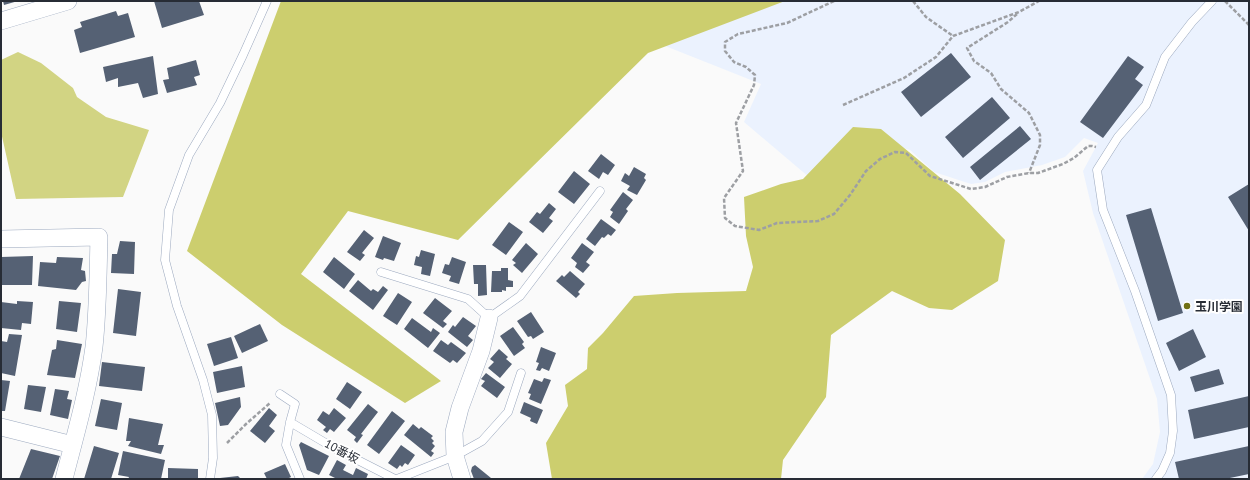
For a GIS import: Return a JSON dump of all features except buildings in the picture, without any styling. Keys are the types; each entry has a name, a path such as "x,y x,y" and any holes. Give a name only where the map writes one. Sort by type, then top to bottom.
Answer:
{"street":[{"path":"1,21 68,1"},
{"path":"1,239 99,236 94,347 84,397 64,479"},
{"path":"462,479 455,456 454,432 460,408 482,351 489,318"},
{"path":"1,427 73,445"}],"lane":[{"path":"210,479 213,458 212,415 177,306 165,260 169,210 189,155 220,103 267,1"},
{"path":"1156,479 1162,471 1170,453 1173,431 1171,395 1135,292 1103,210 1097,170 1118,137 1146,105 1165,57 1192,22 1212,1"},
{"path":"381,272 468,298 489,318 520,296 600,191"},
{"name":"10番坂","path":"290,422 334,448 396,479 455,456 482,441 508,412 521,373"},
{"path":"280,394 295,404 286,445 300,479"}],"path":[{"path":"834,1 787,23 738,34 725,42 725,51 734,62 746,67 754,75 754,85 736,123 743,172 724,198 725,218 735,226 759,230 777,224 818,221 834,214 850,195 866,171 880,159 895,152 906,153 930,176 971,189 985,186 1007,177 1038,173 1063,164 1074,158 1088,146 1098,148 1105,158"},
{"path":"914,1 926,17 953,36"},
{"path":"843,105 904,78 936,57 953,36 1019,12 1039,1"},
{"path":"1224,1 1249,25"},
{"path":"1019,12 1008,22 966,48 974,61 992,73 1001,89 1029,113 1032,118 1040,135 1040,145 1029,173"},
{"path":"225,445 280,394"}],"shaded area":[{"path":"281,1 785,1 648,53 458,240 348,211 301,274 441,381 405,403 282,325 187,251"},
{"name":"玉川学園","path":"703,1 1249,1 1249,479 1142,479 1153,464 1160,432 1157,399 1093,213 1083,171 1098,143 1084,138 1065,157 1042,165 1005,172 985,182 971,184 934,172 910,150 899,147 816,183 744,122 761,84 630,32"},
{"path":"853,127 881,129 960,194 1005,240 998,281 952,310 929,308 892,291 831,335 826,397 783,460 781,479 552,479 546,443 568,406 565,385 587,369 588,348 603,333 634,296 746,291 753,267 746,236 744,197 781,184 803,179"}],"green space":[{"path":"18,52 41,63 73,88 77,97 106,117 149,130 123,197 16,199 1,132 1,60"}],"place":[{"name":"玉川学園","path":"1187,306"}]}
